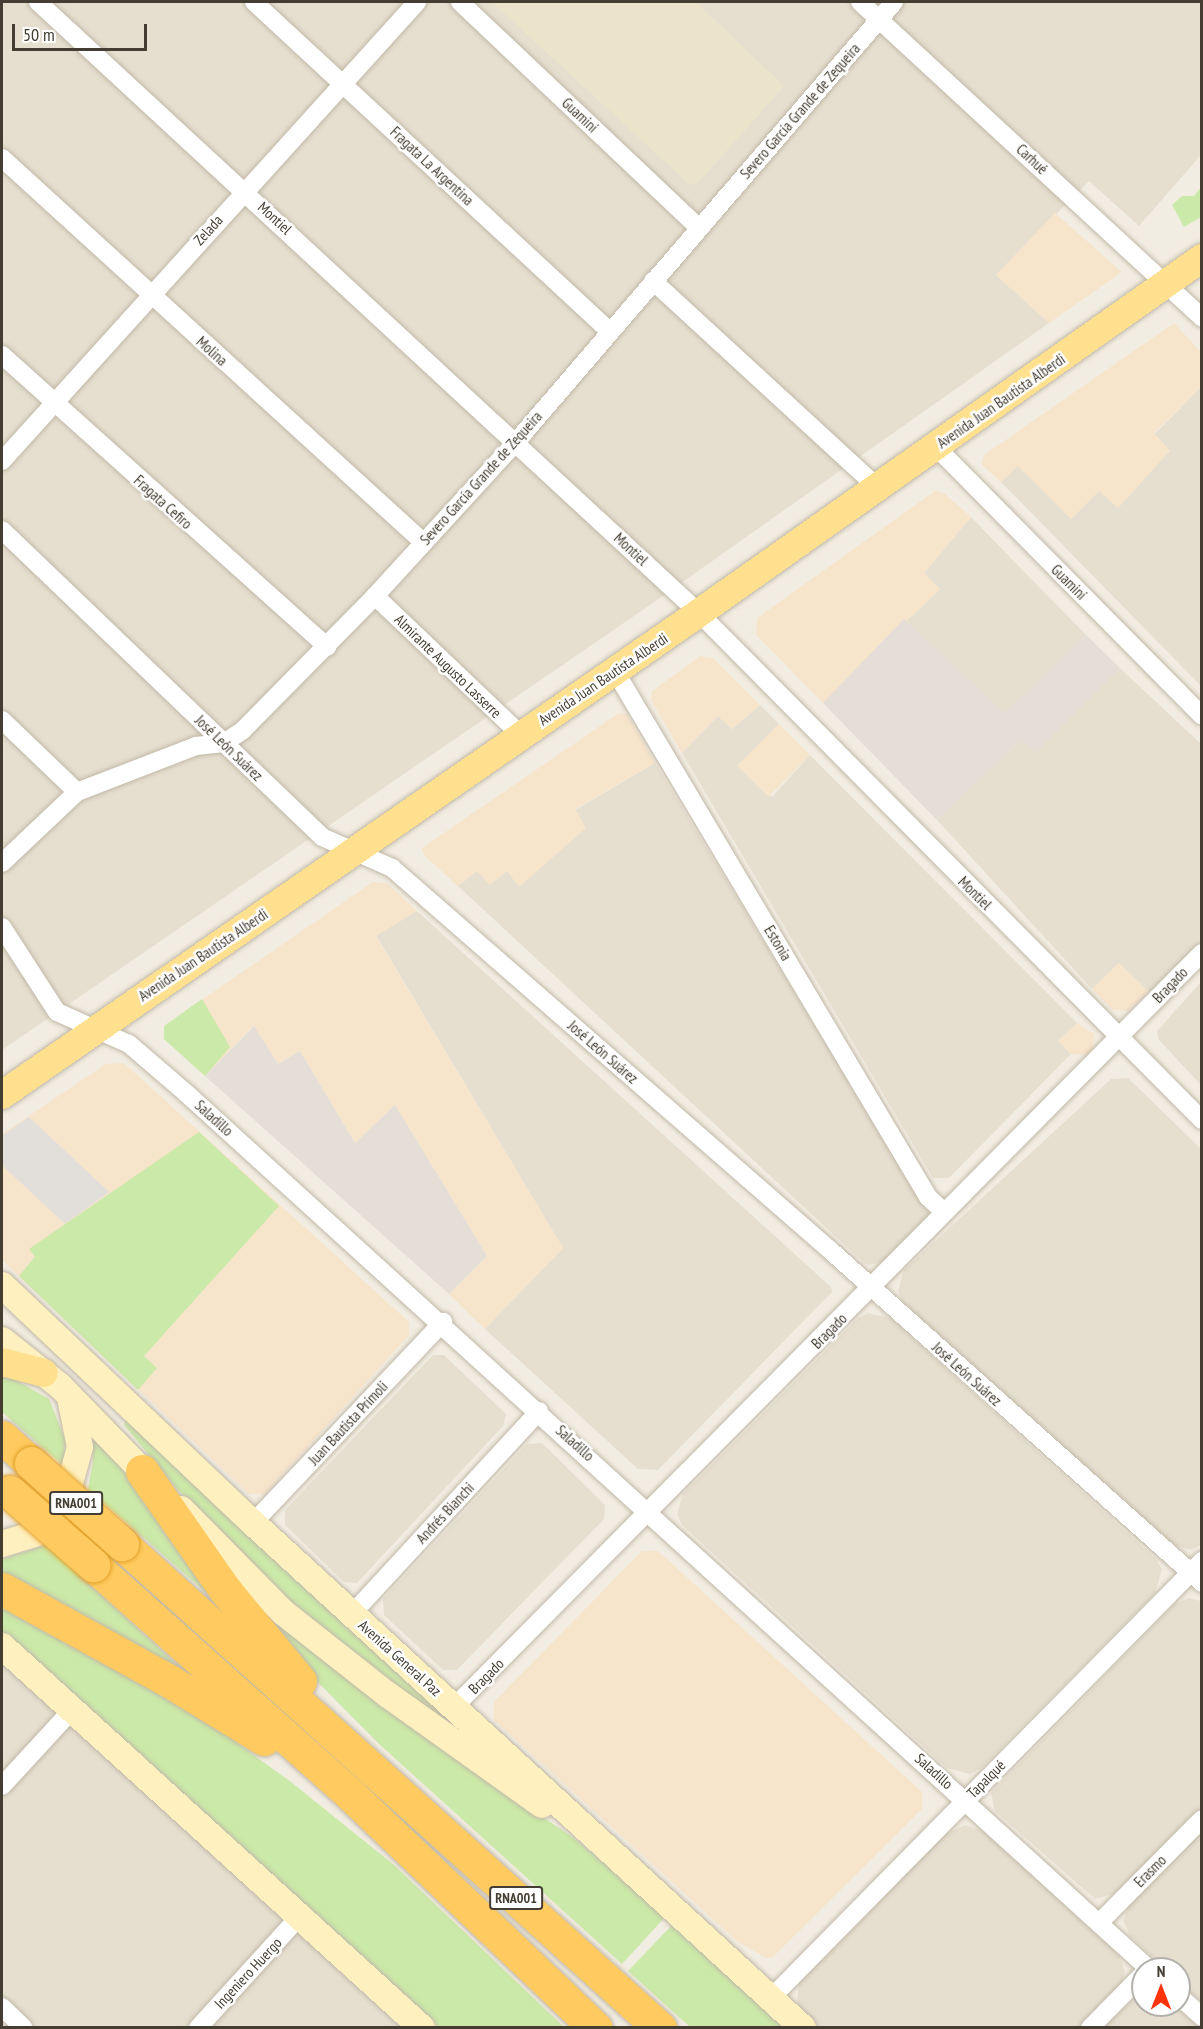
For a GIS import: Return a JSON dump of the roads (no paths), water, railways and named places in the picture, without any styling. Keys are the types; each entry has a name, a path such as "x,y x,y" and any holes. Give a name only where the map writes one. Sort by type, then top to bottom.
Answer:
{"highway":[{"name":"RNA001","path":"2,1437 660,2028"},
{"path":"142,1471 225,1590 372,1767"},
{"name":"RNA001","path":"6,1488 351,1795 596,2028"},
{"path":"2,1589 213,1706 351,1795"}],"main road":[{"name":"Avenida Juan Bautista Alberdi","path":"2,1095 699,613 1202,258"},
{"path":"2,1362 44,1373"}],"street":[{"name":"Montiel","path":"38,2 245,190 699,613 1202,1120"},
{"name":"Fragata La Argentina","path":"254,2 609,331"},
{"name":"Zelada","path":"2,461 417,2"},
{"name":"Guaminí","path":"460,2 699,228"},
{"name":"Carhué","path":"860,2 1167,283 1202,318"},
{"name":"Severo García Grande de Zequeira","path":"2,863 77,792 196,746 224,743 243,730 375,597 516,441 894,2"},
{"name":"Molina","path":"2,158 423,542"},
{"path":"653,281 878,488"},
{"name":"Fragata Cefiro","path":"2,355 54,405 327,647"},
{"name":"Guaminí","path":"936,447 1202,717"},
{"name":"José León Suárez","path":"2,530 322,837 352,853 392,868 1198,1572"},
{"name":"Almirante Augusto Lasserre","path":"375,597 521,735"},
{"name":"Estonia","path":"615,671 928,1197 944,1212"},
{"path":"2,720 77,792"},
{"name":"Saladillo","path":"2,927 57,1012 129,1044 443,1322 1135,1957"},
{"name":"Bragado","path":"454,1707 1202,953"},
{"name":"Avenida General Paz","path":"2,1285 253,1523 803,2028"},
{"name":"Juan Bautista Prímoli","path":"253,1523 443,1322"},
{"path":"2,1340 69,1395 284,1613 494,1773 596,1838"},
{"path":"2,1544 37,1533 62,1512 80,1448 69,1395"},
{"name":"Andrés Bianchi","path":"352,1614 539,1411"},
{"name":"Tapalqué","path":"771,1998 966,1800 1198,1572"},
{"path":"2,1646 414,2025"},
{"path":"2,1786 72,1710"},
{"name":"Erasmo","path":"1099,1923 1202,1820"},
{"name":"Ingeniero Huergo","path":"198,2028 298,1918"},
{"path":"1090,2028 1131,1986"},
{"path":"2,2007 24,2028"}]}
